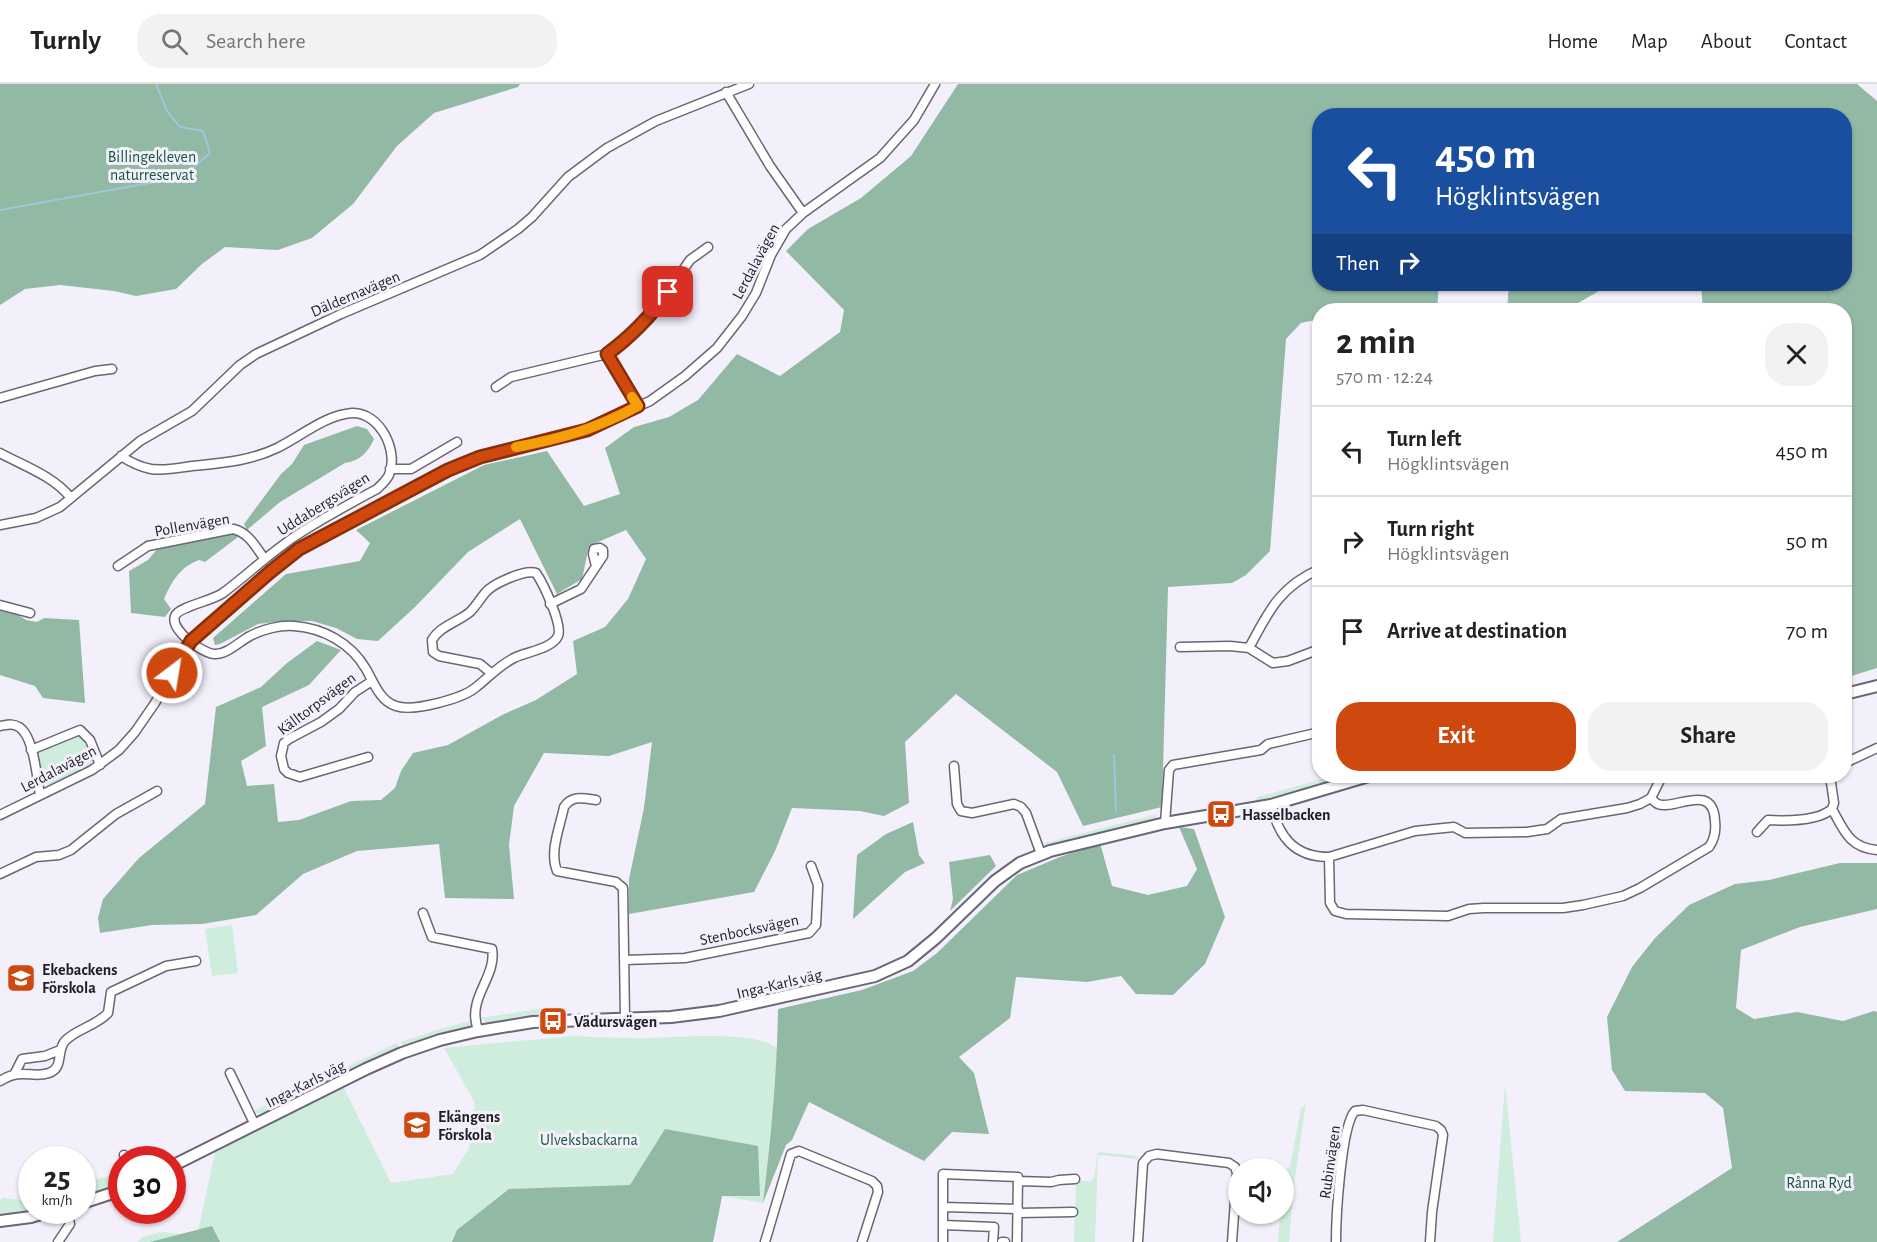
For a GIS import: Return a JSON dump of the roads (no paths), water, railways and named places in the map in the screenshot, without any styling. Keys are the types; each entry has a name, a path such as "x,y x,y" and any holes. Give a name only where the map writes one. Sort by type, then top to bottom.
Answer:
{"street":[{"name":"Däldernavägen","path":"0,525 48,514 140,441 192,411 240,365 256,354 341,314 480,255 518,229 568,177 607,148 656,122 749,84"},
{"name":"Lerdalavägen","path":"0,815 100,765 119,750 155,703 191,641 299,549 448,470 480,457 587,430 650,401 686,376 717,348 742,316 756,293 771,255 786,229 803,213 880,158 914,120 935,84"},
{"path":"726,92 770,166 803,213"},
{"path":"496,387 511,377 607,354 649,318 690,260 708,247"},
{"path":"607,354 638,406"},
{"path":"0,398 95,371 112,369"},
{"name":"Uddabergsvägen","path":"122,456 148,469 162,470 250,459 279,447 331,419 354,413 366,416 383,431 391,455 390,469 384,482 377,489 294,537 264,558 218,596 179,610 174,624 191,641"},
{"path":"390,469 411,469 457,442"},
{"path":"0,453 51,479 70,497"},
{"name":"Pollenvägen","path":"118,566 148,546 233,529 247,536 264,558"},
{"path":"550,604 581,589 596,566"},
{"name":"Källtorpsvägen","path":"191,641 208,652 216,654 223,653 248,637 267,629 307,628 327,634 344,644 364,666 384,699 393,705 410,709 462,695 513,658 555,640 559,634 559,624 536,573 524,572 493,586 469,613 434,636 431,648 439,656 480,664 491,673"},
{"path":"1249,648 1268,611 1281,595 1291,585 1312,573"},
{"path":"0,604 30,613"},
{"path":"1180,646 1249,648 1273,663 1288,661 1312,652"},
{"name":"Källtorpsvägen","path":"368,757 300,777 284,770 281,756 284,743 321,722 339,709 355,692 372,681"},
{"path":"1852,692 1877,686"},
{"path":"0,726 11,724 18,726 27,738 40,795"},
{"path":"31,750 74,730 80,730 90,740 100,765"},
{"path":"1165,823 1169,770 1173,765 1261,750 1268,744 1312,734"},
{"path":"1852,760 1877,748"},
{"path":"954,766 957,804 961,811 972,813 1014,804 1021,807 1026,813 1041,854"},
{"name":"Inga-Karls väg","path":"186,1159 402,1053 440,1040 478,1031 553,1021 671,1017 719,1011 864,978 908,962 995,881 1020,862 1041,854 1165,823 1271,805 1345,783"},
{"path":"1271,805 1276,824 1286,841 1302,852 1317,857 1329,857 1415,831 1454,827 1465,833 1527,832 1547,829 1561,819 1627,808 1651,798 1658,783"},
{"path":"1757,832 1768,820 1793,821 1827,813 1832,809 1834,803 1831,783"},
{"path":"0,874 36,857 59,855 71,850 116,814 157,791"},
{"path":"596,800 581,798 568,802 564,807 554,863 557,871 607,879 620,884 623,894 625,1018"},
{"path":"1329,857 1330,903 1335,910 1346,914 1448,916 1469,909 1563,908 1583,905 1623,896 1640,888 1701,852 1713,842 1715,819 1713,810 1706,802 1696,799 1659,805 1651,798"},
{"path":"1832,809 1854,844 1866,849 1877,850"},
{"name":"Stenbocksvägen","path":"625,960 685,958 809,933 816,924 818,885 811,866"},
{"path":"423,913 432,936 492,949 488,977 476,1005 475,1017 478,1031"},
{"path":"15,1072 48,1074 55,1070 59,1064 60,1050 65,1041 108,1013 111,992 166,966 196,961"},
{"path":"0,1081 15,1072 22,1059 45,1056 60,1050"},
{"path":"230,1073 255,1125"},
{"name":"Rubinvägen","path":"1336,1242 1340,1177 1351,1115 1355,1111 1363,1110 1436,1126 1441,1130 1443,1135 1430,1242"},
{"path":"765,1242 785,1170 791,1154 799,1151 872,1180 877,1186 878,1192 862,1242"},
{"path":"1138,1242 1143,1164 1149,1156 1157,1154 1229,1163 1235,1167 1237,1173 1232,1242"},
{"path":"943,1242 943,1174 1018,1176 1017,1242"},
{"path":"1019,1181 1051,1182 1075,1179"},
{"path":"943,1207 1073,1212"},
{"path":"0,1221 18,1219"},
{"path":"58,1242 70,1224"},
{"path":"944,1225 994,1227 993,1242 1003,1242"}],"waterway":[{"path":"0,210 183,177 210,153 203,131 180,127 167,111 156,84"},
{"path":"1114,755 1116,811"}],"place":[{"name":"Hasselbacken","path":"1221,814"},
{"name":"Ekebackens Förskola","path":"21,978"},
{"name":"Vädursvägen","path":"553,1021"},
{"name":"Ekängens Förskola","path":"417,1125"}],"park label":[{"name":"Billingekleven naturreservat","path":"152,165"},
{"name":"Ulveksbackarna","path":"589,1139"},
{"name":"Rånna Ryd","path":"1819,1182"}]}
